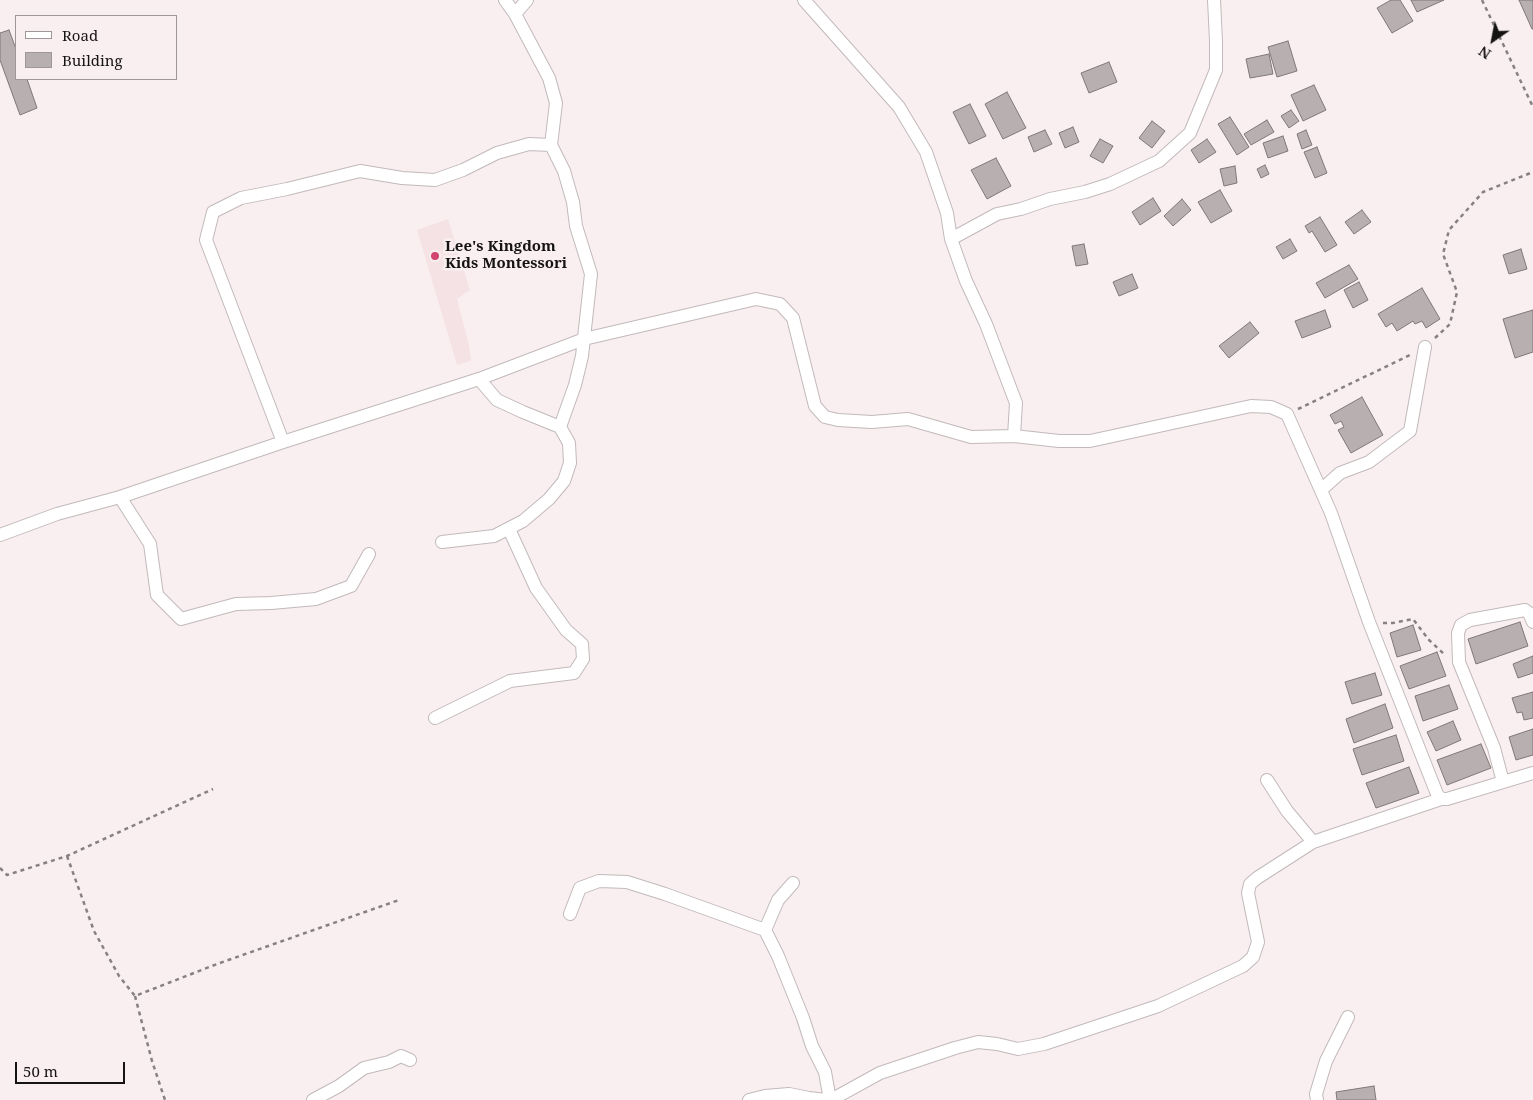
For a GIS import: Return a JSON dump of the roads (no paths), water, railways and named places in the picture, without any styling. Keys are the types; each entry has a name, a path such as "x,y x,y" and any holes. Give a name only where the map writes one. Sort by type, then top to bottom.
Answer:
{"street":[{"path":"505,0 549,78 556,102 551,145 564,171 573,202 576,226 591,274 582,356 575,386 560,427"},
{"path":"514,14 523,0"},
{"path":"514,14 528,0"},
{"path":"804,0 899,107 926,152 947,213 951,238 966,281 986,324 1016,403 1014,436"},
{"path":"951,238 997,214 1021,209 1050,199 1086,192 1110,184 1159,161 1190,133 1216,70 1214,0"},
{"path":"283,442 206,240 213,212 241,198 288,189 360,171 402,178 436,180 463,170 497,153 529,144 551,145"},
{"path":"0,535 57,514 120,497 479,379 584,339 756,299 780,304 793,318 815,406 825,417 838,420 872,422 908,418 971,437 1014,436 1090,441 1251,406 1271,407 1287,414 1331,513 1368,622 1437,794 1441,798"},
{"path":"1321,490 1340,473 1369,462 1410,431 1425,347"},
{"path":"442,542 494,536 523,521 549,499 564,481 570,463 569,443 560,427 497,400 479,379"},
{"path":"120,497 150,544 157,595 181,619 236,604 316,600 351,586 369,554"},
{"path":"435,718 510,681 574,673 583,659 582,644 566,630 536,588 508,529"},
{"path":"1503,782 1494,748 1459,662 1458,633 1461,625 1470,620 1525,610 1529,613 1533,622"},
{"path":"570,914 580,888 599,881 627,882 765,930 804,1018 812,1046 825,1072 830,1100 880,1073 955,1048 978,1042 1018,1049 1044,1044 1158,1006 1244,966 1252,956 1258,942 1248,893 1250,884 1257,878 1313,842 1441,798 1447,799 1533,773"},
{"path":"1267,780 1286,811 1313,842"},
{"path":"765,930 778,900 793,884"},
{"path":"1316,1100 1326,1061 1348,1017"},
{"path":"313,1100 339,1086 364,1068 389,1062 401,1056 410,1060"},
{"path":"749,1100 765,1096 789,1094 826,1100"}],"place":[{"name":"Lee's Kingdom Kids Montessori","path":"435,256"}]}
